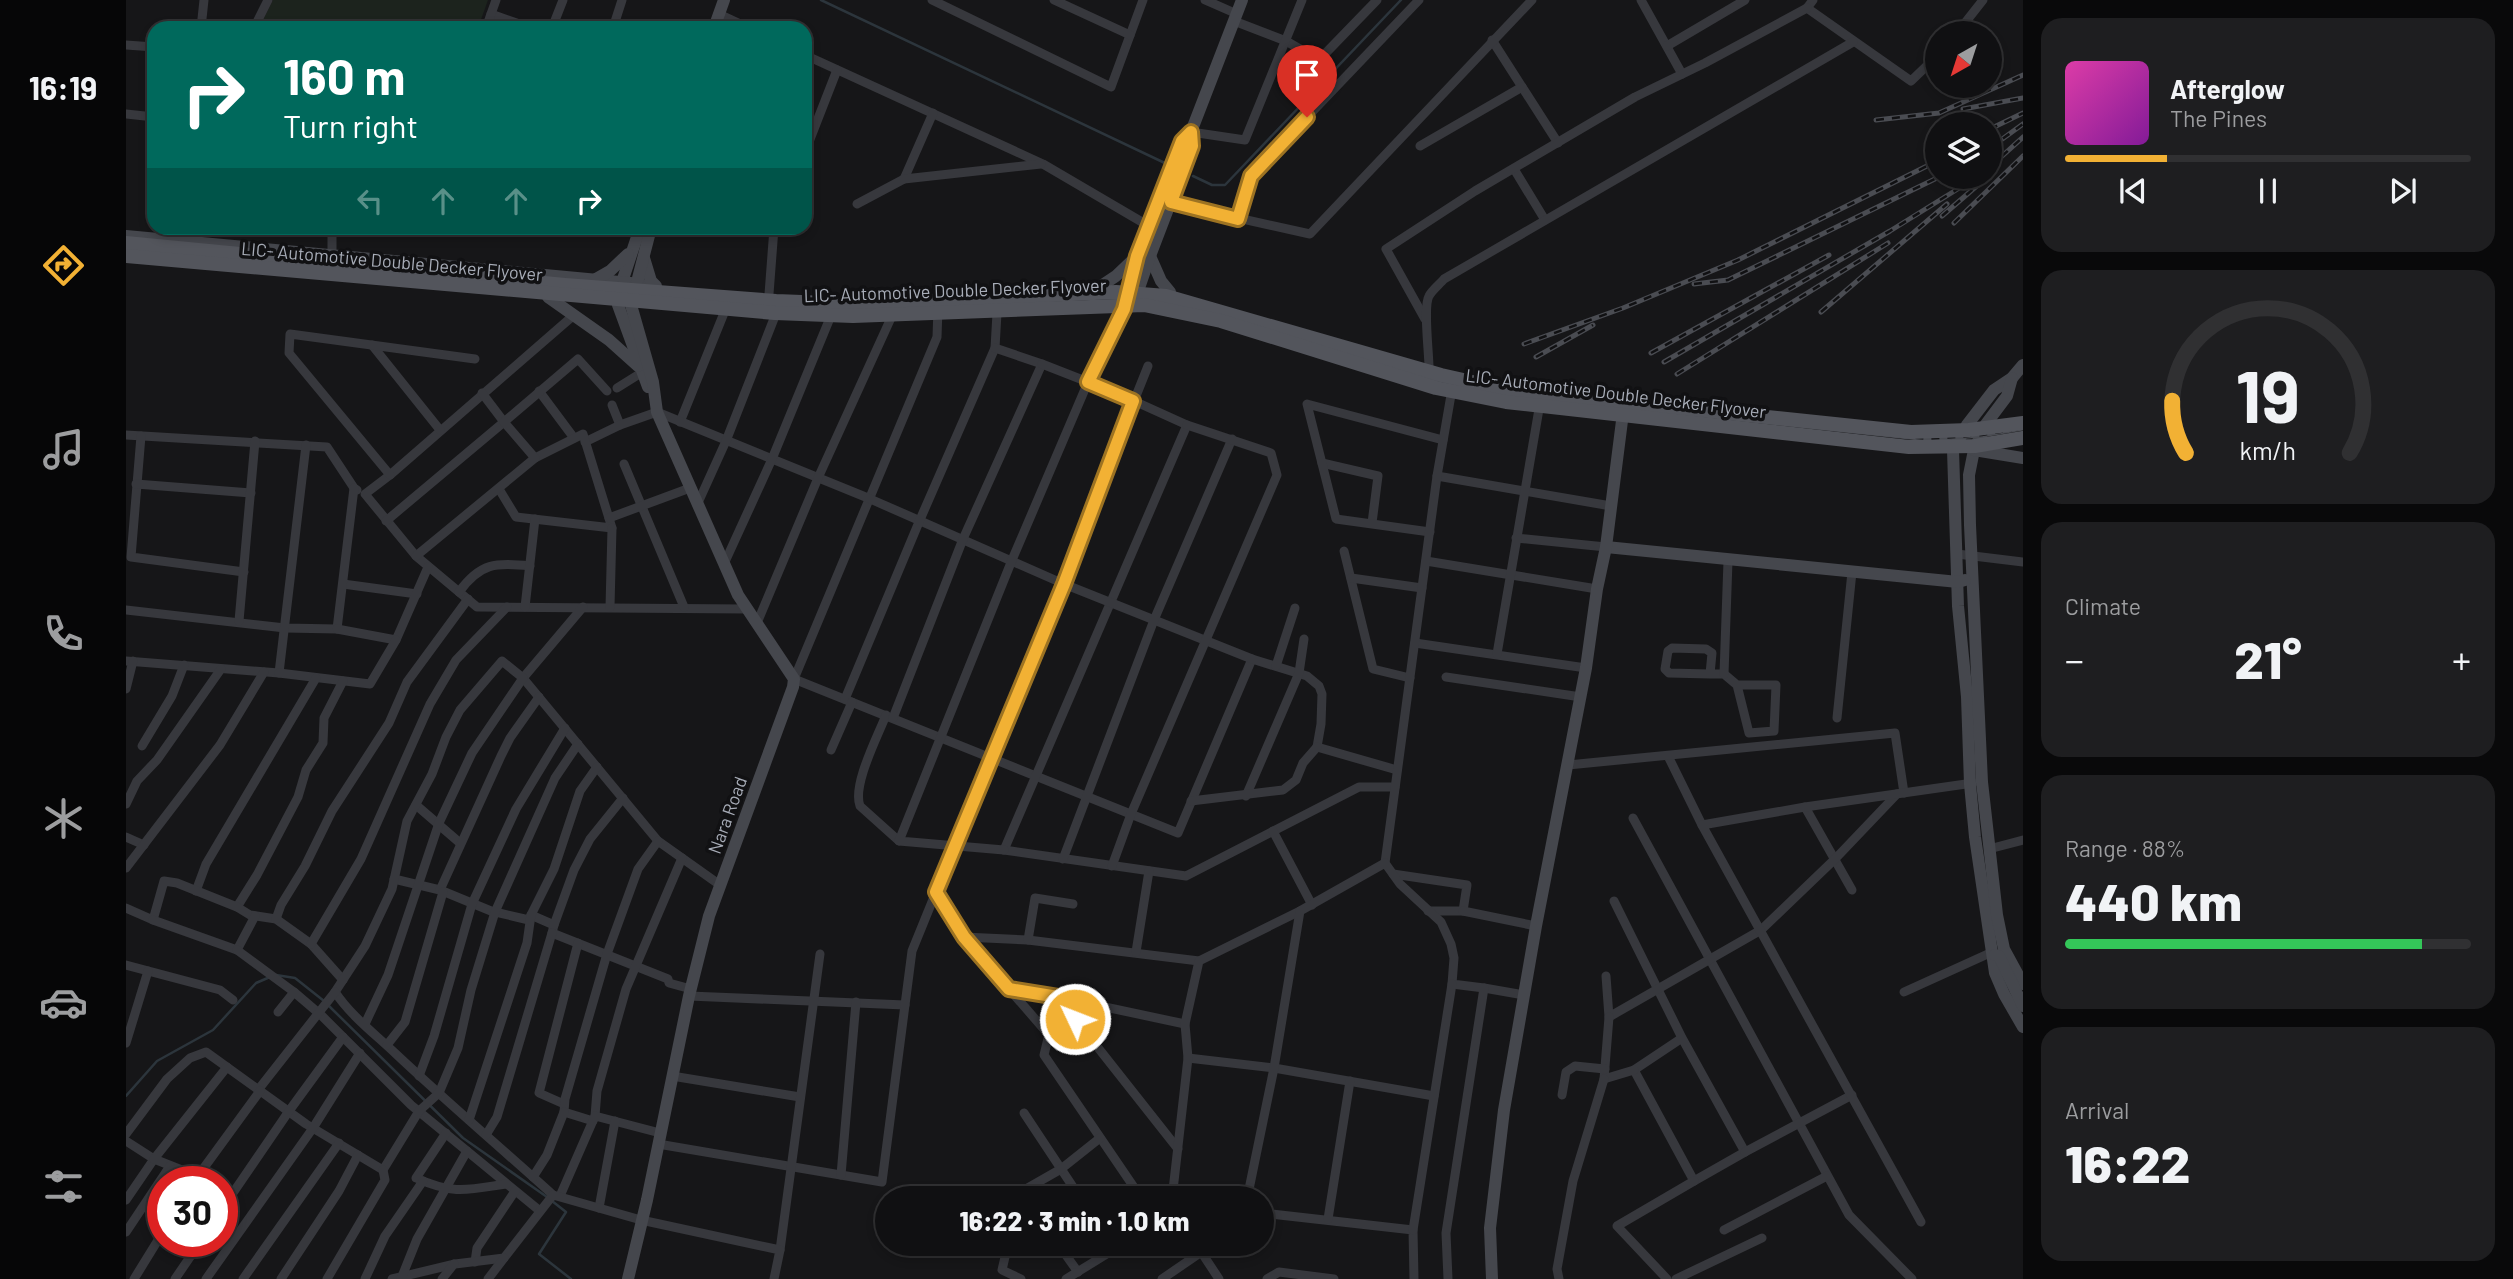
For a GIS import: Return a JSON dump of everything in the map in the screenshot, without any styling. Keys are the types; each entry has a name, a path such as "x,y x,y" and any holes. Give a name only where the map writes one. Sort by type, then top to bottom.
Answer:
{"main road":[{"path":"716,21 724,0"},
{"path":"1124,309 1182,141 1191,132 1242,0"},
{"path":"1154,228 1171,202 1192,146 1191,132"},
{"path":"639,235 625,305 640,370 646,385 653,392"},
{"path":"596,280 637,252 647,235"},
{"path":"126,236 656,286 827,298 1133,288 1170,292 1429,368 1508,386 1911,428 2023,420"},
{"name":"LIC- Automotive Double Decker Flyover","path":"126,243 565,285 776,301 853,304 1116,292 1154,294 1212,307 1441,376 1508,390 1911,432 1969,430 2023,420"},
{"path":"637,252 656,286"},
{"path":"1098,288 1143,256"},
{"path":"1143,256 1170,292"},
{"path":"126,258 625,305 775,316 891,318 1138,309 1231,328 1451,395 1539,409 1908,452 1974,450 2023,458"},
{"name":"LIC- Automotive Double Decker Flyover","path":"126,258 775,313 853,316 1144,305 1221,321 1436,388 1506,402 1909,447 1975,446 2023,440"},
{"path":"1133,288 1138,309"},
{"path":"548,298 574,315 640,370"},
{"path":"625,305 653,382 657,412 697,505 746,609 794,679"},
{"path":"2023,365 2012,378 1994,390 1967,425 1953,450 1958,606 1976,783 1998,954 2023,1006"},
{"path":"2012,378 2007,396 1986,424 1974,450 1969,475 1976,783 1989,849 1997,915 1998,954 1995,973 2023,1027"},
{"path":"1492,1279 1490,1228 1504,1110 1536,926 1581,697 1606,547 1625,397"},
{"path":"1974,450 2023,440"},
{"path":"1606,547 1958,582 1972,578"},
{"name":"Nara Road","path":"628,1279 709,916 794,679"},
{"path":"1998,954 2023,984"}],"street":[{"path":"202,21 204,0"},
{"path":"258,21 268,0"},
{"path":"488,21 496,0"},
{"path":"555,21 563,0"},
{"path":"615,21 622,0"},
{"path":"932,0 1111,87 1143,0"},
{"path":"1055,0 1130,35"},
{"path":"1205,0 1286,41 1315,59 1321,59 1377,0"},
{"path":"1191,132 1245,141 1303,0"},
{"path":"1238,219 1251,176 1419,0"},
{"path":"1171,202 1310,233 1532,0"},
{"path":"1641,0 1682,74"},
{"path":"1667,46 1745,0"},
{"path":"1966,21 1983,0"},
{"path":"1429,368 1429,330 1386,248 1514,169 1635,97 1810,4 1853,42 1910,81 1925,67"},
{"path":"491,14 511,21"},
{"path":"719,14 734,21"},
{"path":"1492,40 1558,143"},
{"path":"1425,319 1429,297 1444,279 1853,42"},
{"path":"126,45 147,46"},
{"path":"812,58 1042,164 1154,228"},
{"path":"812,133 836,70"},
{"path":"1420,146 1522,87"},
{"path":"904,179 933,113"},
{"path":"126,114 147,116"},
{"path":"857,204 904,179 1042,164"},
{"path":"1514,169 1545,220"},
{"path":"332,235 332,255"},
{"path":"769,294 773,235"},
{"path":"937,295 937,337 794,679 1178,833 1252,659"},
{"path":"900,841 1012,560 1088,382 1124,309"},
{"path":"680,422 724,313"},
{"path":"831,750 919,522 995,348 997,313"},
{"path":"365,494 574,315"},
{"path":"697,505 775,316"},
{"path":"724,564 772,459 830,318"},
{"path":"757,623 818,478 891,318"},
{"path":"390,475 289,353 290,334 475,359"},
{"path":"372,345 440,430"},
{"path":"995,348 1088,382 1186,425 1271,453 1277,475 1131,814 1112,866"},
{"path":"386,521 578,359 607,391"},
{"path":"1042,364 963,539 862,777 858,801 860,806 900,841 1004,850 1186,876 1359,788 1395,787"},
{"path":"578,943 539,1093 564,1108 594,1119 615,1121 659,1139 790,1167 882,1182 912,951 1064,584 1148,366"},
{"path":"617,387 640,370"},
{"path":"539,391 574,438"},
{"path":"482,393 535,458"},
{"path":"1414,1279 1413,1230 1454,958 1441,922 1385,863 1437,476 1451,395"},
{"path":"1430,532 1336,519 1307,404 1443,440"},
{"path":"612,405 620,425"},
{"path":"1497,654 1539,409"},
{"path":"585,442 620,425 657,412 868,498 1064,584 1252,659 1299,673 1319,686 1321,724 1317,747 1303,763 1296,780 1283,790 1191,801"},
{"path":"1004,850 1186,425"},
{"path":"415,556 535,458 583,433 612,528 610,607"},
{"path":"126,435 327,447 354,488 365,494 415,556 477,607 746,609"},
{"path":"141,436 129,557 244,572"},
{"path":"1063,859 1154,620 1232,439"},
{"path":"239,621 255,441"},
{"path":"279,673 306,446"},
{"path":"1322,463 1378,476 1371,523"},
{"path":"624,464 684,607"},
{"path":"1437,476 1611,506"},
{"path":"136,484 251,493"},
{"path":"337,629 354,488"},
{"path":"609,517 690,488"},
{"path":"499,489 516,517 612,528"},
{"path":"525,607 535,519"},
{"path":"1516,538 1606,547"},
{"path":"1344,551 1373,669 1410,678"},
{"path":"1957,554 2023,562"},
{"path":"1426,561 1597,589"},
{"path":"1724,674 1728,561"},
{"path":"459,592 478,572 494,564 530,566"},
{"path":"126,689 130,661 279,673 370,684 397,640 428,567"},
{"path":"1837,718 1852,572"},
{"path":"1351,578 1422,588"},
{"path":"343,584 417,594"},
{"path":"276,919 326,822 389,723 407,682 468,599"},
{"path":"311,944 361,859 430,704 456,660 507,607"},
{"path":"365,1024 388,975 439,823 472,752 523,678 583,607"},
{"path":"1276,666 1295,608"},
{"path":"126,610 285,628 337,629 397,640"},
{"path":"1246,796 1299,673 1304,639"},
{"path":"1415,643 1586,667"},
{"path":"1710,674 1710,651 1672,648 1668,651 1667,671 1710,674 1724,674 1737,685 1749,733 1774,731 1776,685 1737,685"},
{"path":"205,1166 259,1090 335,992 365,946 392,889 407,821 460,710 502,660 523,678 658,841 720,885"},
{"path":"142,746 172,696 184,666"},
{"path":"126,804 137,781 157,760 220,668"},
{"path":"126,868 220,745 264,672"},
{"path":"1446,677 1581,697"},
{"path":"195,891 206,864 316,678"},
{"path":"237,907 257,876 298,797 306,770 323,743 324,718 343,681"},
{"path":"387,1045 405,1022 442,891 460,843 510,738 539,697"},
{"path":"419,1076 435,1036 472,904 516,809 565,728"},
{"path":"1568,765 1895,733 1900,793 1836,858 1761,930 1609,1017"},
{"path":"327,1279 385,1180 383,1170 419,1111 439,1093 458,1048 471,990 495,912 555,778 579,744"},
{"path":"1317,747 1397,770"},
{"path":"1668,756 1702,825 1921,1222"},
{"path":"394,879 442,891 495,912 529,920 554,869 580,791 597,767"},
{"path":"1702,825 1805,807 1976,783"},
{"path":"486,1135 497,1117 553,929 574,870 590,839 622,797"},
{"path":"416,804 460,843"},
{"path":"1805,807 1852,890"},
{"path":"1633,818 1849,1215 1912,1279"},
{"path":"1273,831 1312,905"},
{"path":"126,837 144,845"},
{"path":"1989,849 2023,840"},
{"path":"533,1177 547,1155 564,1108 607,954 638,869 658,841"},
{"path":"488,1279 555,1196 594,1119 597,1091 635,965 682,858"},
{"path":"964,937 1028,940 1199,961 1312,905 1385,863"},
{"path":"1136,952 1149,871"},
{"path":"1393,874 1466,885 1463,912"},
{"path":"153,920 164,881 237,907 250,915 276,919 311,944 343,980"},
{"path":"936,892 964,937 1049,1035"},
{"path":"1028,940 1035,898 1073,904"},
{"path":"1614,901 1682,1038 1745,1152"},
{"path":"126,908 237,950 318,1012 419,1111 541,1210"},
{"path":"1250,1186 1274,1068 1300,911"},
{"path":"1428,911 1463,912 1536,926"},
{"path":"531,915 578,943 668,979 669,983 690,992 905,1005"},
{"path":"469,1120 527,943 531,915"},
{"path":"237,950 256,916"},
{"path":"774,1279 820,954"},
{"path":"1904,992 1998,954"},
{"path":"1175,1186 1188,1058 1185,1024 1199,961"},
{"path":"126,965 220,990 233,1000"},
{"path":"126,1043 148,971"},
{"path":"1559,1279 1558,1269 1573,1181 1604,1074 1609,1017 1606,976"},
{"path":"1452,984 1524,996"},
{"path":"1448,1279 1446,1233 1485,988"},
{"path":"1009,989 1185,1024"},
{"path":"278,1012 294,992"},
{"path":"335,992 344,1004 419,1076 555,1196 642,1220 780,1250"},
{"path":"1058,997 1044,1055 1133,1186"},
{"path":"1058,997 1178,1149"},
{"path":"841,1175 856,1002"},
{"path":"238,1186 343,1037"},
{"path":"1562,1095 1566,1072 1575,1066 1604,1074 1634,1070 1682,1038"},
{"path":"126,1134 167,1079 190,1058 206,1052 313,1128 383,1170"},
{"path":"206,1279 313,1128 360,1053"},
{"path":"1188,1058 1274,1068 1434,1096"},
{"path":"126,1200 154,1159 227,1067"},
{"path":"1634,1070 1694,1181"},
{"path":"672,1076 800,1097"},
{"path":"1328,1219 1350,1081"},
{"path":"1667,1279 1616,1226 1798,1122 1852,1095"},
{"path":"1024,1113 1072,1186"},
{"path":"599,1208 615,1121"},
{"path":"446,1133 416,1178 444,1189 468,1190 506,1184"},
{"path":"1036,1186 1101,1138"},
{"path":"126,1141 170,1166"},
{"path":"243,1279 339,1143"},
{"path":"398,1278 467,1151"},
{"path":"281,1279 339,1191 358,1155"},
{"path":"1724,1230 1827,1176"},
{"path":"365,1279 385,1236 423,1181"},
{"path":"475,1262 477,1248 515,1191"},
{"path":"126,1232 147,1200"},
{"path":"1274,1214 1413,1230"},
{"path":"1676,1279 1762,1238"},
{"path":"1005,1256 1002,1269 1021,1279"},
{"path":"1067,1256 1078,1272"},
{"path":"1066,1279 1101,1256"},
{"path":"1162,1279 1189,1256"},
{"path":"1204,1256 1219,1279"},
{"path":"134,1279 148,1257"},
{"path":"175,1279 190,1257"},
{"path":"398,1278 455,1264 504,1258"},
{"path":"442,1279 455,1264"},
{"path":"1268,1279 1279,1272 1334,1279"}],"shaded area":[{"path":"273,0 488,0 480,21 262,21"}],"waterway":[{"path":"821,0 1169,165"},
{"path":"1193,176 1212,185 1225,185 1401,0"},
{"path":"276,975 295,978 324,1001"},
{"path":"126,1096 157,1061 213,1030 256,983 270,977"},
{"path":"329,1006 463,1138 547,1197"},
{"path":"552,1201 566,1212 539,1254 571,1279"}],"railway":[{"path":"1876,120 1939,113 2023,75"},
{"path":"1963,109 2023,98"},
{"path":"2002,123 2023,113"},
{"path":"2002,139 2023,124"},
{"path":"2002,156 2023,137"},
{"path":"1954,223 2023,156"},
{"path":"1524,344 1623,308 1738,260 1925,167"},
{"path":"1694,284 1728,280 1925,184"},
{"path":"1664,362 1958,189"},
{"path":"1942,216 1973,189"},
{"path":"1821,312 1947,204"},
{"path":"1677,374 1888,243"},
{"path":"126,247 451,279 788,306 899,308 1138,297 1187,303 1437,379 1502,393 1928,439 1982,435 2023,428"},
{"path":"1651,353 1829,255"},
{"path":"1536,357 1593,325"}],"route":[{"path":"1075,1019 1058,997 1009,989 964,937 936,892 1064,584 1133,401 1088,382 1124,309 1126,292 1137,256 1182,141 1191,132 1192,146 1171,202 1238,219 1251,176 1307,117"}]}
